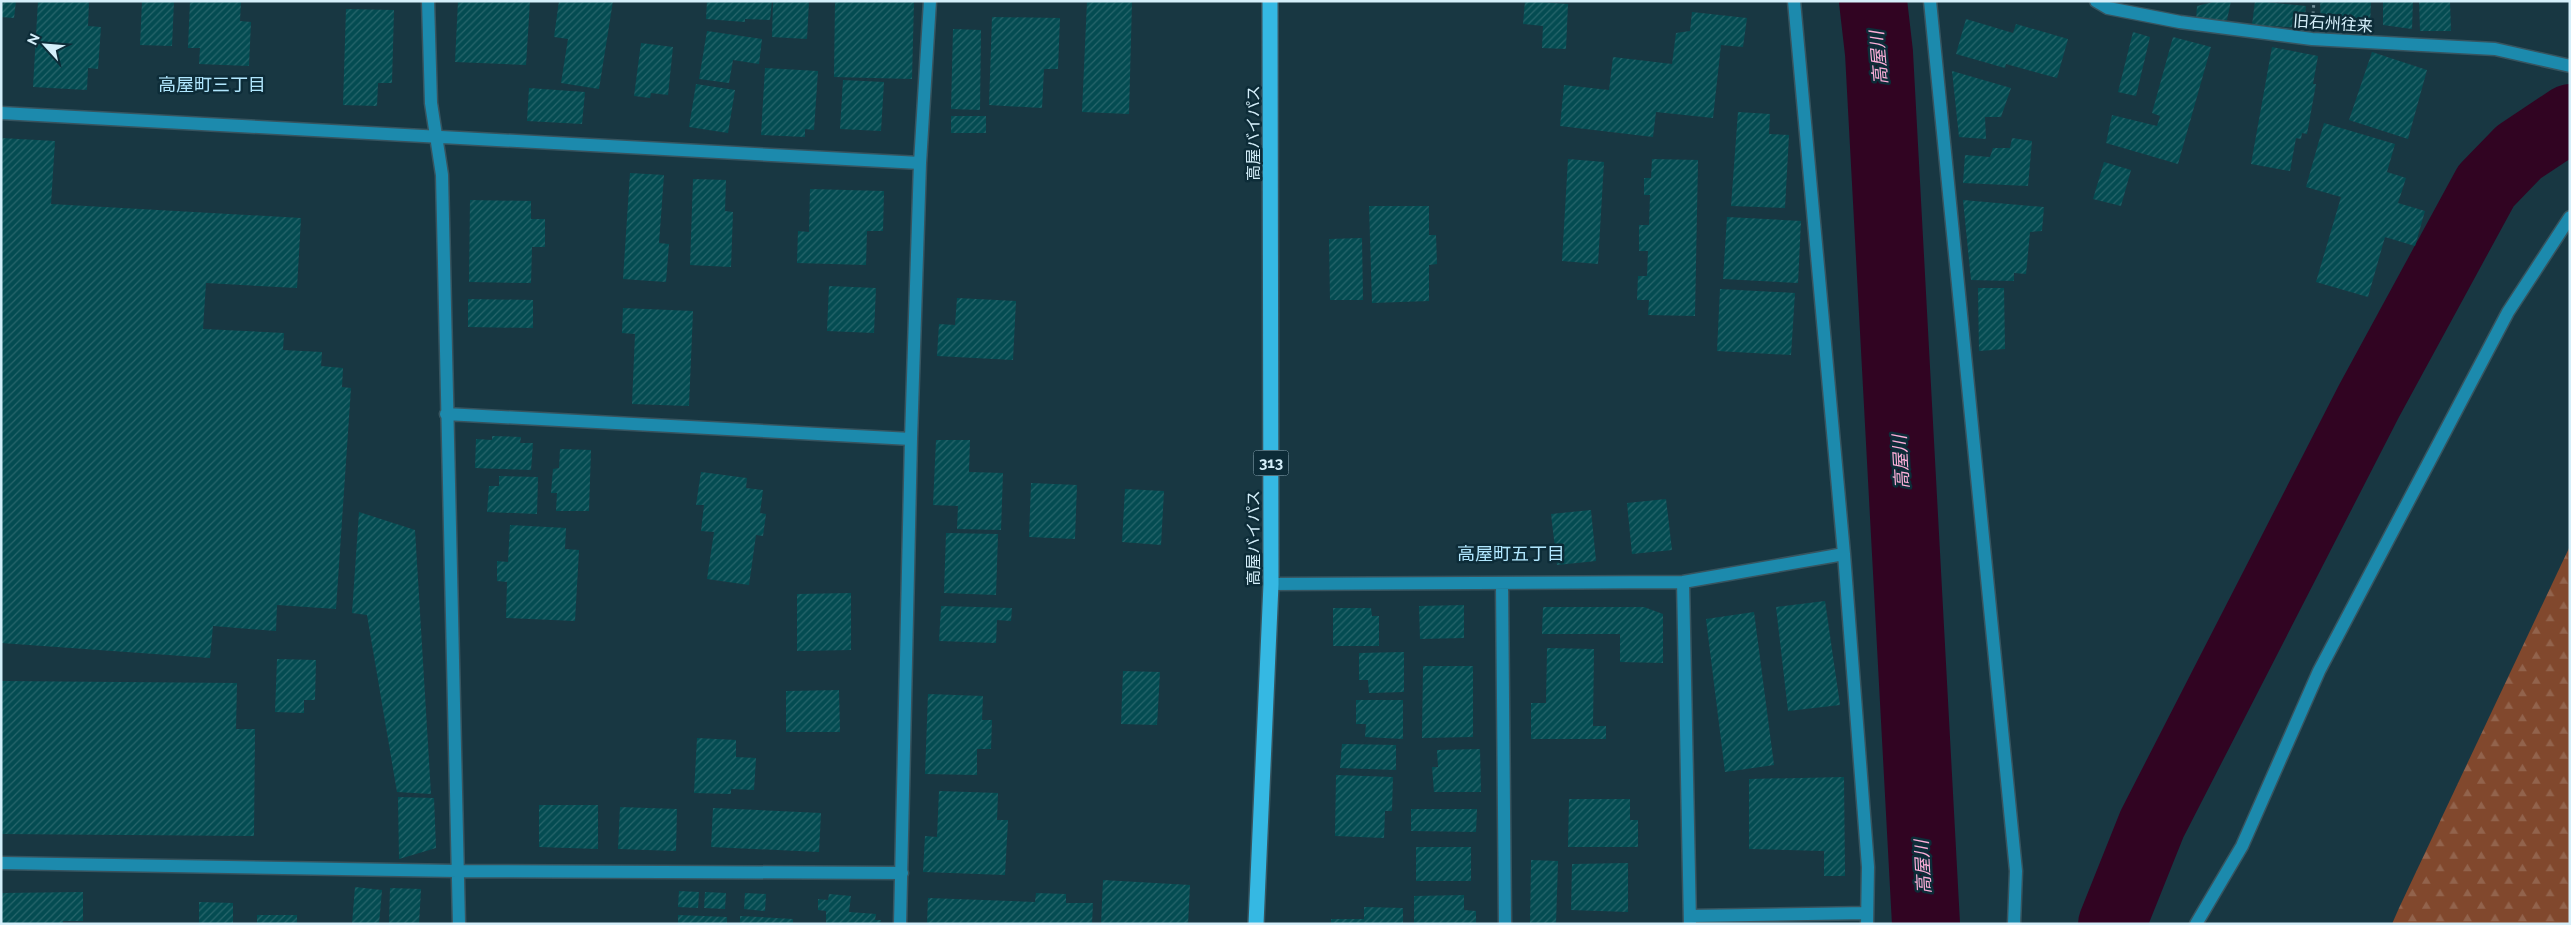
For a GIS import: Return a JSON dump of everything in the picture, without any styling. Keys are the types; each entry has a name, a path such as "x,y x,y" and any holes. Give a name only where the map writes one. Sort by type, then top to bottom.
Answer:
{"highway":[{"name":"高屋バイパス","path":"1256,924 1271,584 1270,1"}],"street":[{"path":"428,1 435,135 442,175 459,924"},
{"path":"900,924 911,439 920,163 930,1"},
{"path":"1683,582 1690,920 1866,918 1868,866 1844,554 1794,1"},
{"path":"1930,1 2016,871 2014,924"},
{"name":"旧石州往来","path":"2096,1 2108,8 2180,22 2312,39 2496,49 2570,66"},
{"path":"1,113 435,135 920,163"},
{"path":"2196,924 2242,846 2319,672 2508,312 2570,217"},
{"path":"446,414 911,439"},
{"path":"1271,584 1683,582 1844,554"},
{"path":"1502,584 1505,924"},
{"path":"1,863 457,871 902,872"}],"green space":[{"path":"2570,546 2570,924 2392,924 2399,908"}],"building":[{"path":"1,1 16,1 14,18 1,17"},
{"path":"38,1 89,1 88,26 101,27 98,69 88,68 87,90 33,87"},
{"path":"142,1 174,1 172,46 140,45"},
{"path":"190,1 241,1 240,21 251,22 249,66 199,64 200,48 188,48"},
{"path":"458,1 530,1 526,65 455,62"},
{"path":"559,1 613,1 599,89 561,83 568,39 554,37"},
{"path":"707,1 772,1 770,20 745,19 745,22 706,19"},
{"path":"773,1 809,1 807,39 772,37"},
{"path":"835,1 914,1 912,79 834,77"},
{"path":"1087,1 1132,1 1129,114 1082,112"},
{"path":"1525,1 1568,4 1566,49 1542,48 1543,26 1523,24"},
{"path":"2217,1 2231,1 2227,20 2196,20 2197,6"},
{"path":"2255,1 2306,6 2304,28 2252,25"},
{"path":"2320,1 2371,1 2370,28 2321,28"},
{"path":"2383,1 2413,1 2412,29 2383,25"},
{"path":"2419,1 2450,1 2451,31 2420,31"},
{"path":"346,9 394,10 392,83 378,83 377,106 343,105"},
{"path":"1692,12 1747,18 1743,47 1721,45 1713,118 1656,112 1653,137 1560,126 1564,85 1609,90 1613,57 1672,64 1676,33 1690,31"},
{"path":"992,17 1060,18 1058,69 1044,69 1042,108 989,105"},
{"path":"1966,19 2013,33 2016,24 2068,39 2057,78 2006,64 2005,68 1956,54"},
{"path":"953,29 981,30 980,110 951,109"},
{"path":"707,31 762,39 759,64 733,60 729,83 699,79"},
{"path":"2133,32 2150,37 2136,96 2118,92"},
{"path":"2173,37 2211,47 2178,164 2106,143 2112,115 2157,126 2160,116 2152,113"},
{"path":"641,43 673,47 668,95 651,93 650,98 634,96"},
{"path":"2272,47 2318,56 2313,84 2316,84 2307,134 2302,133 2301,139 2296,138 2290,171 2251,164"},
{"path":"2372,52 2427,70 2408,139 2349,120"},
{"path":"765,68 818,71 814,130 805,129 805,137 761,135"},
{"path":"1952,71 2011,88 2001,117 1985,117 1986,139 1959,137"},
{"path":"843,80 884,82 881,131 840,129"},
{"path":"696,84 735,90 728,133 689,127"},
{"path":"529,88 585,92 582,124 527,121"},
{"path":"1738,112 1770,114 1769,134 1789,135 1785,208 1731,206"},
{"path":"951,116 986,116 986,133 951,133"},
{"path":"2324,123 2395,144 2387,172 2406,178 2398,203 2425,211 2415,246 2385,237 2368,297 2316,282 2341,197 2306,187"},
{"path":"1,138 55,141 51,204 301,218 297,288 206,283 203,329 284,333 283,350 322,352 321,366 343,368 342,387 351,388 336,609 277,605 276,631 213,626 210,658 1,643"},
{"path":"2012,138 2032,141 2028,186 1963,183 1965,155 1990,157 1993,148 2010,148"},
{"path":"1568,159 1604,162 1598,264 1562,261"},
{"path":"1652,159 1698,160 1695,316 1648,315 1649,300 1637,300 1638,276 1647,276 1648,251 1639,251 1639,225 1649,225 1650,195 1644,195 1644,178 1651,178"},
{"path":"2104,162 2131,170 2121,206 2093,199"},
{"path":"630,173 664,175 659,243 669,244 666,282 623,279"},
{"path":"693,179 726,180 725,211 733,212 731,267 690,265"},
{"path":"810,189 884,191 883,231 867,231 866,265 797,263 798,231 809,232"},
{"path":"470,200 531,201 531,219 545,219 545,247 532,247 531,283 469,282"},
{"path":"1963,200 2044,207 2042,231 2030,232 2026,274 2014,273 2014,281 1971,280"},
{"path":"1369,206 1429,206 1429,235 1436,235 1437,264 1429,265 1429,301 1372,303"},
{"path":"1727,217 1801,221 1798,283 1723,279"},
{"path":"1362,238 1363,300 1330,300 1329,239"},
{"path":"829,286 876,288 874,333 827,331"},
{"path":"1978,288 2004,288 2005,349 1979,351"},
{"path":"1720,289 1795,293 1791,355 1717,351"},
{"path":"957,298 1016,301 1013,360 937,356 939,324 955,325"},
{"path":"468,299 533,300 533,328 468,327"},
{"path":"623,308 693,311 689,406 632,404 635,334 622,333"},
{"path":"492,436 521,437 520,443 533,443 531,470 475,468 476,439 492,440"},
{"path":"936,440 970,440 969,472 1003,473 1001,530 957,529 958,506 933,505"},
{"path":"560,449 591,450 589,511 556,511 557,493 551,493 553,469 559,468"},
{"path":"701,472 747,478 746,488 763,490 760,513 766,514 763,536 756,535 749,585 707,579 714,532 701,531 704,505 696,505"},
{"path":"499,476 538,477 537,514 487,512 489,486 499,486"},
{"path":"1031,483 1077,485 1075,539 1029,537"},
{"path":"1125,489 1164,491 1161,545 1122,542"},
{"path":"1666,499 1672,550 1632,554 1627,503"},
{"path":"1591,510 1596,561 1557,565 1551,514"},
{"path":"359,512 415,530 431,794 397,792 367,615 352,613"},
{"path":"510,525 566,528 565,549 579,550 575,621 506,618 507,582 497,581 497,561 508,562"},
{"path":"946,533 998,534 996,595 944,593"},
{"path":"851,593 851,650 797,651 797,594"},
{"path":"1825,601 1840,705 1788,711 1776,607"},
{"path":"1464,605 1464,638 1420,639 1419,606"},
{"path":"941,606 1012,608 1011,621 997,620 996,643 939,641"},
{"path":"1543,607 1644,607 1663,614 1663,663 1620,662 1620,634 1542,634"},
{"path":"1333,608 1371,608 1372,616 1379,616 1379,646 1333,646"},
{"path":"1754,612 1774,765 1725,772 1706,619"},
{"path":"1547,648 1594,649 1593,726 1606,726 1606,739 1531,739 1531,703 1546,703"},
{"path":"1404,652 1404,692 1369,693 1368,680 1359,680 1359,653"},
{"path":"277,659 316,660 315,700 304,700 304,713 275,712"},
{"path":"1423,666 1473,666 1473,737 1422,738"},
{"path":"1123,671 1160,672 1157,725 1121,724"},
{"path":"1,681 237,683 236,729 255,729 254,836 1,834"},
{"path":"839,690 840,732 786,732 786,691"},
{"path":"928,694 983,696 982,720 992,720 991,749 977,749 977,775 925,774"},
{"path":"1356,700 1403,700 1403,739 1365,737 1366,724 1356,724"},
{"path":"697,738 736,740 736,757 756,758 754,790 731,789 731,794 694,793"},
{"path":"1342,744 1396,745 1396,770 1340,768"},
{"path":"1480,749 1481,792 1434,792 1432,767 1438,767 1437,750"},
{"path":"1336,775 1393,777 1392,811 1385,811 1384,838 1335,836"},
{"path":"1844,777 1845,876 1824,876 1824,851 1749,849 1749,779"},
{"path":"939,791 998,793 997,820 1008,820 1005,875 923,872 925,836 937,837"},
{"path":"398,797 434,798 436,848 399,859"},
{"path":"1569,799 1630,799 1630,820 1638,820 1638,847 1568,847"},
{"path":"539,805 598,805 598,849 539,847"},
{"path":"620,807 677,809 676,851 618,849"},
{"path":"713,808 821,813 819,852 711,847"},
{"path":"1411,809 1477,809 1476,832 1411,831"},
{"path":"1416,847 1471,847 1471,881 1416,881"},
{"path":"1531,860 1558,861 1556,924 1530,924"},
{"path":"1628,863 1628,912 1571,910 1572,864"},
{"path":"1103,880 1190,885 1188,924 1101,924"},
{"path":"355,887 382,890 379,924 352,924"},
{"path":"390,888 421,889 419,924 389,924"},
{"path":"679,891 699,892 698,908 678,907"},
{"path":"83,892 83,921 63,921 63,924 1,924 1,893"},
{"path":"705,892 726,893 725,909 704,908"},
{"path":"745,893 766,894 765,911 744,909"},
{"path":"1036,893 1066,894 1066,903 1093,903 1092,924 927,924 928,898 1035,902"},
{"path":"829,894 851,896 849,912 876,914 875,920 881,920 880,924 826,924 826,911 818,910 818,899 828,900"},
{"path":"1464,895 1464,910 1476,911 1476,924 1414,924 1414,896"},
{"path":"199,902 233,903 233,924 199,924"},
{"path":"1364,907 1403,908 1403,924 1331,924 1331,919 1364,919"},
{"path":"257,915 297,915 297,924 257,924"},
{"path":"678,915 727,917 727,924 678,924"},
{"path":"740,916 793,919 793,924 740,924"}],"waterway":[{"name":"高屋川","path":"1873,1 1879,53 1926,924"},
{"path":"2112,924 2152,824 2369,401 2486,186 2519,152 2570,118"}],"district":[{"name":"高屋町三丁目","path":"212,85"},
{"name":"高屋町五丁目","path":"1511,554"}]}
